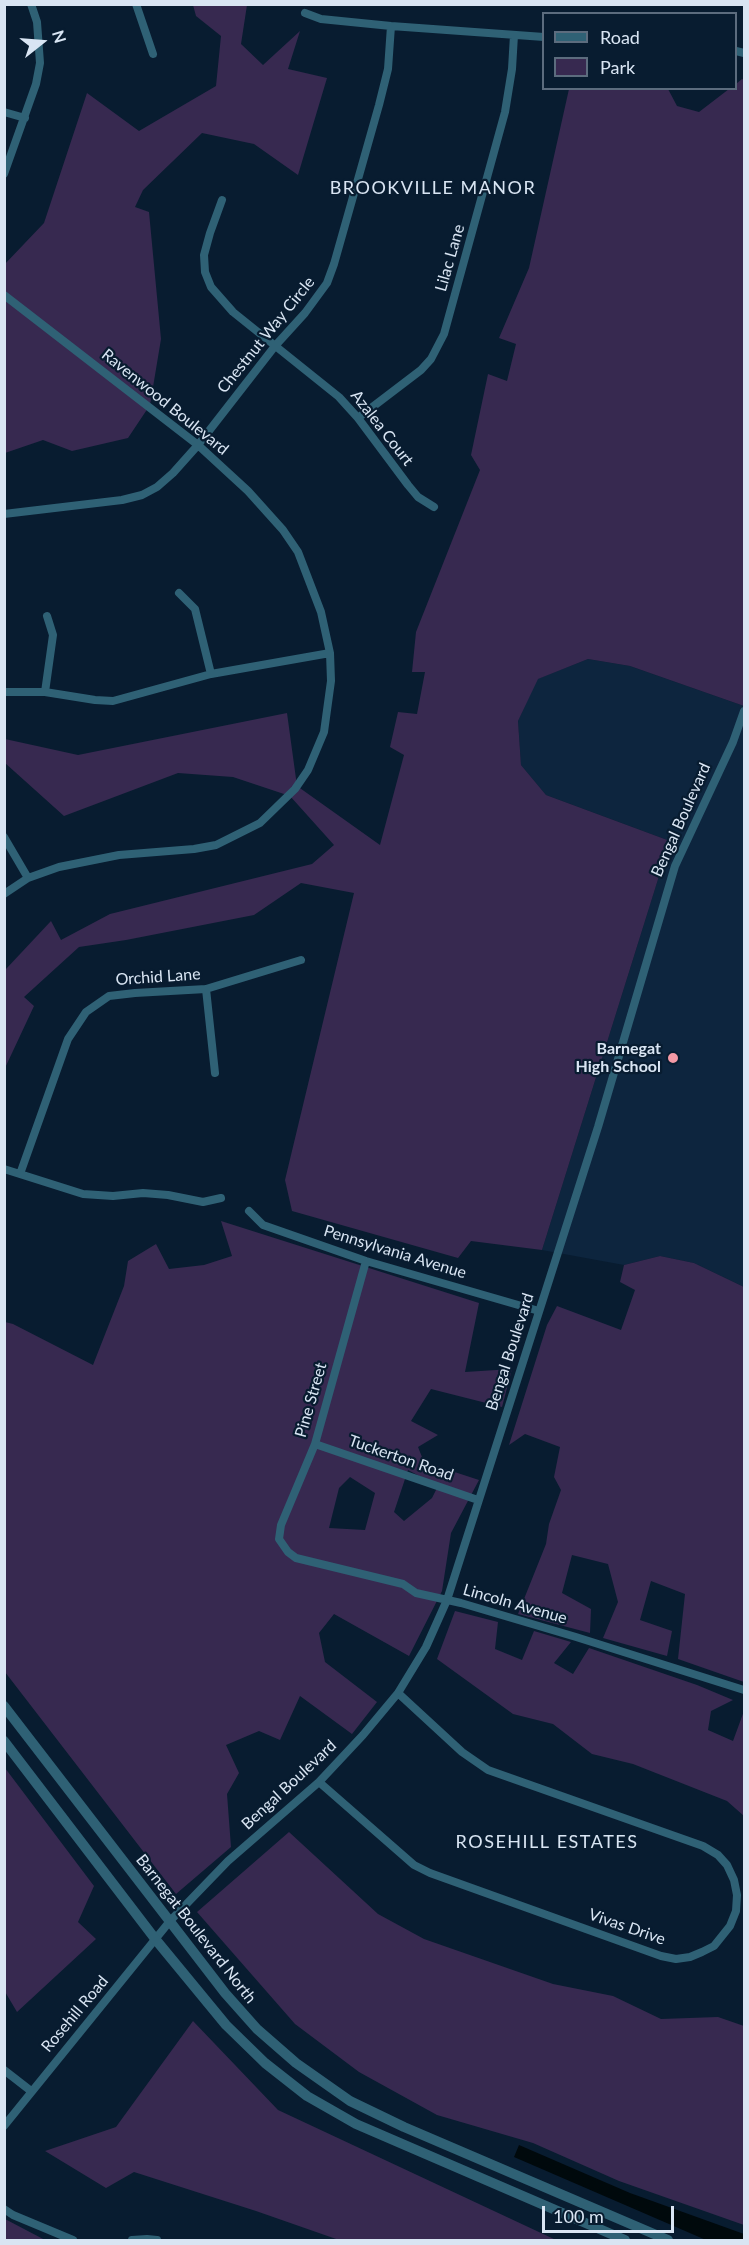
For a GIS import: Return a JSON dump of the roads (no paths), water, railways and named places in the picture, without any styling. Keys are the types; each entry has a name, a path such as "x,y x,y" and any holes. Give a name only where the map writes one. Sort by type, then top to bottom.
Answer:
{"street":[{"path":"4,174 25,118 40,63 37,22 31,4"},
{"path":"136,4 153,54"},
{"path":"305,14 321,19 391,26 542,37"},
{"name":"Chestnut Way Circle","path":"4,514 122,500 141,495 157,487 198,445 327,283 388,69 391,26"},
{"name":"Lilac Lane","path":"358,418 421,370 431,359 444,334 506,112 514,35"},
{"path":"4,112 25,118"},
{"name":"Azalea Court","path":"222,200 204,255 205,272 211,287 220,300 339,397 358,418 418,497 434,507"},
{"name":"Ravenwood Boulevard","path":"4,295 198,445 248,491 284,531 298,552 321,612 330,653 331,681 324,732 316,753 295,789 260,823 216,845 90,859 59,867 28,878 4,894"},
{"path":"179,593 195,609 211,674"},
{"path":"45,692 53,635 47,616"},
{"path":"4,692 45,692 113,701 211,674 330,653"},
{"name":"Bengal Boulevard","path":"170,1921 228,1861 319,1782 363,1735 398,1693 426,1647 447,1600 598,1127 675,866 733,742 744,711"},
{"path":"4,837 28,878"},
{"name":"Orchid Lane","path":"20,1174 68,1039 86,1012 109,996 206,989 301,960"},
{"path":"206,989 215,1072"},
{"path":"4,1169 83,1194 113,1196 143,1193 203,1202 221,1198"},
{"name":"Pennsylvania Avenue","path":"249,1211 263,1225 366,1260 539,1311"},
{"name":"Pine Street","path":"281,1544 279,1539 281,1525 315,1444 366,1260"},
{"name":"Tuckerton Road","path":"315,1444 478,1500"},
{"name":"Lincoln Avenue","path":"281,1544 296,1558 403,1584 416,1593 632,1654 744,1690"},
{"name":"Vivas Drive","path":"319,1782 414,1865 430,1873 661,1956 676,1959 690,1957 714,1946 730,1926 736,1911 737,1895 734,1880 727,1865 717,1855 703,1846 488,1770 462,1752 398,1693"},
{"name":"Barnegat Boulevard North","path":"4,1706 225,1993 258,2029 296,2063 350,2101 404,2127 668,2241"},
{"path":"4,1741 156,1940 226,2025 265,2063 307,2096 356,2124 625,2241"},
{"name":"Rosehill Road","path":"4,2126 170,1921"},
{"path":"4,2070 31,2091"},
{"path":"4,2209 73,2241"},
{"path":"132,2241 147,2239 158,2241"}],"place":[{"name":"Barnegat High School","path":"673,1058"}],"district":[{"name":"BROOKVILLE MANOR","path":"433,188"},
{"name":"ROSEHILL ESTATES","path":"547,1842"}]}
